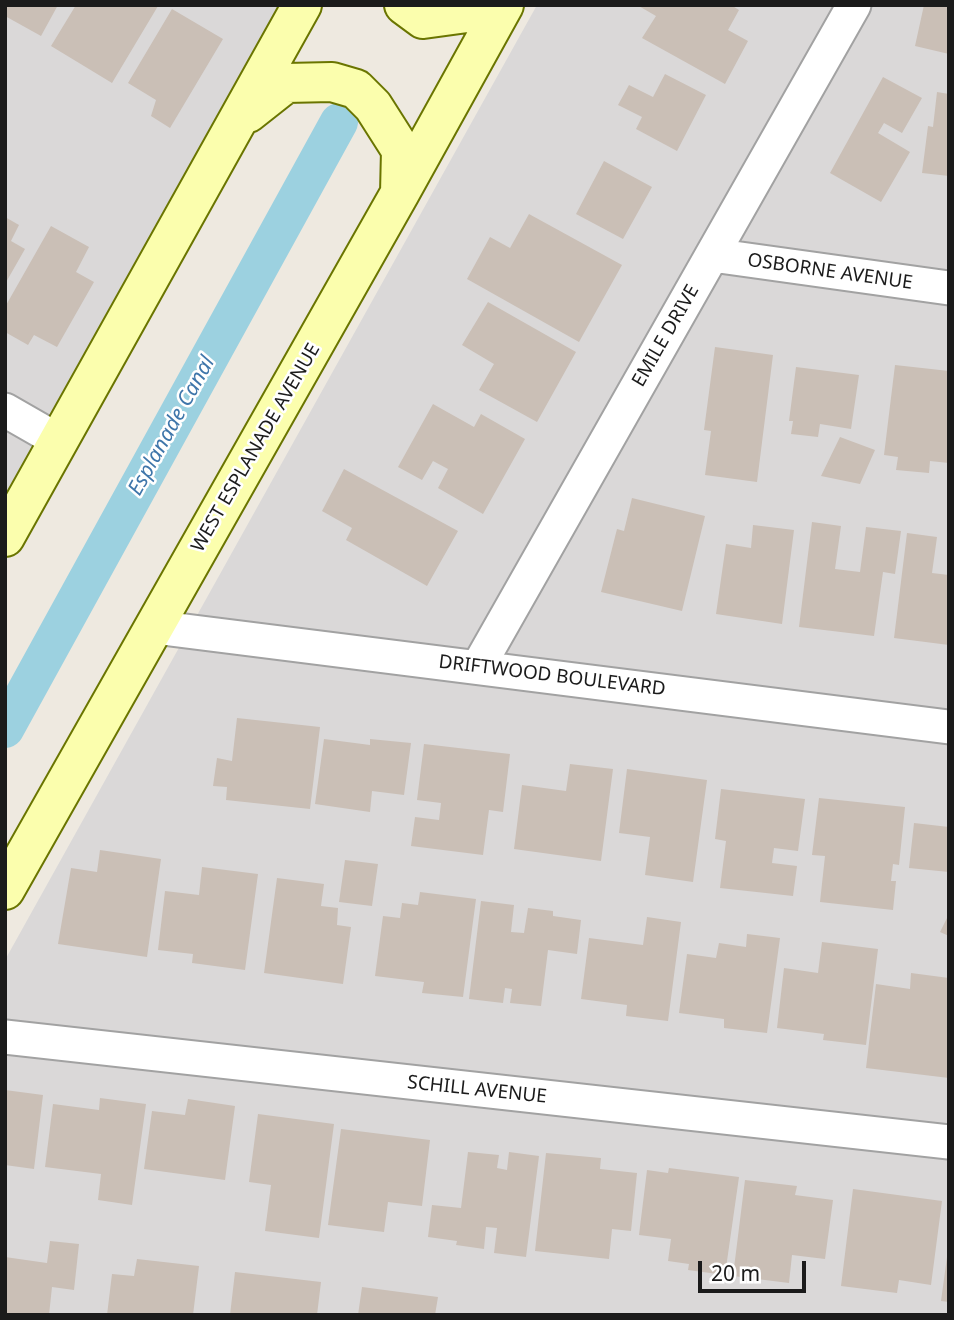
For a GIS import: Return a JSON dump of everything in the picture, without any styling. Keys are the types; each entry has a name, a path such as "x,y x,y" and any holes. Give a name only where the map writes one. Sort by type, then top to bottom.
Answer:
{"main road":[{"path":"5,537 302,5"},
{"path":"404,5 423,19 467,13 476,5"},
{"name":"WEST ESPLANADE AVENUE","path":"5,890 504,5"},
{"path":"237,122 286,83 332,82 356,89 373,106 401,150 400,193"}],"street":[{"name":"EMILE DRIVE","path":"478,667 854,5"},
{"name":"OSBORNE AVENUE","path":"712,256 949,288"},
{"path":"5,410 59,441"},
{"name":"DRIFTWOOD BOULEVARD","path":"155,627 949,727"},
{"name":"SCHILL AVENUE","path":"5,1037 949,1142"}],"shaded area":[{"path":"5,5 281,5 5,500"},
{"path":"537,5 949,5 949,1315 5,1315 5,960"}],"building":[{"path":"5,5 58,5 41,36 5,16"},
{"path":"76,5 158,6 112,83 51,46"},
{"path":"637,5 731,5 739,10 728,30 748,41 725,84 642,38 656,16"},
{"path":"924,5 949,5 949,54 915,46"},
{"path":"172,9 223,39 170,128 151,116 156,100 128,83"},
{"path":"665,74 706,95 677,151 636,129 642,117 618,105 629,85 653,97"},
{"path":"883,77 922,98 902,133 884,123 878,133 910,152 881,202 830,173"},
{"path":"937,92 949,94 949,176 922,173 928,126 933,127"},
{"path":"604,161 652,187 623,239 576,214"},
{"path":"529,214 622,265 579,342 467,279 490,237 510,248"},
{"path":"5,217 19,225 11,241 25,249 5,284"},
{"path":"51,226 89,247 76,272 94,282 57,347 34,335 28,345 5,332 5,307"},
{"path":"488,302 576,352 537,422 479,390 494,364 462,345"},
{"path":"715,347 773,355 757,482 705,475 711,431 704,430"},
{"path":"895,365 949,371 949,463 930,461 929,473 896,470 898,457 884,455"},
{"path":"796,367 859,375 851,429 820,424 818,437 791,434 793,421 789,421"},
{"path":"433,404 474,427 481,414 525,439 483,514 438,488 448,469 433,461 422,480 398,467"},
{"path":"840,437 875,450 860,484 821,476"},
{"path":"344,469 458,531 427,586 346,540 352,528 322,511"},
{"path":"632,498 705,516 682,611 601,592 617,529 624,531"},
{"path":"812,522 841,526 835,569 860,572 866,527 901,531 895,574 883,572 874,636 799,627"},
{"path":"753,525 794,530 782,624 716,614 726,544 751,548"},
{"path":"907,533 937,537 932,573 949,575 949,645 894,638"},
{"path":"237,718 320,727 310,809 226,800 227,787 213,786 217,758 232,761"},
{"path":"324,739 370,745 370,739 411,743 404,795 372,791 370,812 315,804"},
{"path":"424,744 510,754 503,812 489,810 483,855 411,846 415,817 439,820 441,803 417,800"},
{"path":"570,764 613,769 601,861 514,849 522,785 566,791"},
{"path":"627,769 707,780 693,882 645,875 650,837 619,833"},
{"path":"721,789 805,799 798,851 774,848 772,863 797,866 793,896 720,888 726,841 715,839"},
{"path":"819,798 905,807 899,865 893,864 891,881 896,881 893,910 820,902 825,856 812,855"},
{"path":"914,823 949,827 949,872 909,868"},
{"path":"100,850 161,859 147,957 58,944 71,868 97,872"},
{"path":"345,860 378,864 372,906 339,902"},
{"path":"202,867 258,874 245,970 192,963 193,954 158,950 165,891 199,895"},
{"path":"277,878 324,884 321,906 338,908 337,925 351,927 343,984 264,973"},
{"path":"420,892 476,899 463,997 422,993 424,982 375,976 383,916 400,918 402,903 418,905"},
{"path":"481,901 514,905 511,932 524,933 528,908 553,911 553,916 581,920 577,954 548,950 541,1006 510,1003 512,989 505,988 503,1003 469,999"},
{"path":"949,914 949,936 940,932"},
{"path":"647,917 681,922 668,1021 626,1016 627,1005 581,999 589,938 643,945"},
{"path":"747,934 780,938 767,1033 724,1028 724,1019 679,1013 687,954 716,958 719,943 746,947"},
{"path":"822,942 878,949 866,1045 823,1040 824,1034 777,1028 784,968 818,973"},
{"path":"911,973 949,978 949,1078 866,1068 876,984 910,989"},
{"path":"5,1090 43,1095 34,1169 5,1165"},
{"path":"100,1098 146,1104 132,1205 98,1200 101,1174 45,1167 53,1104 99,1110"},
{"path":"188,1099 235,1106 225,1180 144,1169 152,1111 185,1115"},
{"path":"258,1114 334,1124 319,1238 265,1231 271,1185 249,1182"},
{"path":"341,1129 430,1140 422,1206 388,1202 384,1232 328,1225"},
{"path":"468,1152 499,1155 497,1168 507,1170 509,1152 539,1156 526,1257 494,1253 497,1228 486,1227 484,1249 456,1245 457,1241 428,1237 432,1205 461,1208"},
{"path":"546,1153 601,1158 600,1169 637,1173 631,1231 612,1229 609,1259 535,1251"},
{"path":"669,1168 739,1177 725,1275 688,1270 689,1264 668,1261 671,1239 639,1235 647,1170 668,1173"},
{"path":"745,1180 797,1186 795,1195 833,1200 825,1259 792,1255 789,1283 733,1276"},
{"path":"853,1189 942,1201 931,1285 899,1280 897,1293 841,1286"},
{"path":"50,1241 79,1244 74,1290 52,1287 49,1315 5,1315 5,1257 47,1263"},
{"path":"949,1257 949,1302 941,1301"},
{"path":"137,1259 199,1266 193,1315 107,1315 112,1274 134,1276"},
{"path":"235,1272 321,1282 317,1315 230,1315"},
{"path":"362,1287 438,1297 435,1315 358,1315"}],"waterway":[{"name":"Esplanade Canal","path":"5,729 339,122"}]}
